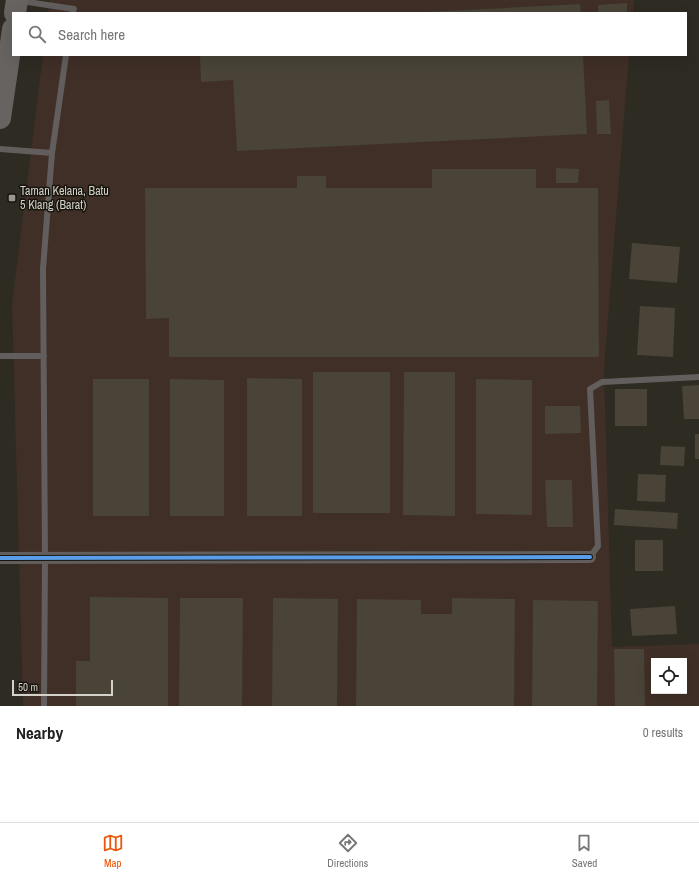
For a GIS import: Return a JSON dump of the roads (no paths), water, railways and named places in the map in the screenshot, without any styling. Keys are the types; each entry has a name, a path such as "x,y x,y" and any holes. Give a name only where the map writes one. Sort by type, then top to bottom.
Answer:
{"highway":[{"path":"0,118 12,36"}],"street":[{"path":"0,558 590,557"}],"lane":[{"path":"17,5 74,9 72,12"},
{"path":"44,706 45,558 43,269 52,153 66,56"},
{"path":"0,149 52,153"},
{"path":"0,356 44,356"},
{"path":"590,557 598,546 590,389 602,382 699,377"}],"place":[{"name":"Taman Kelana, Batu 5 Klang (Barat)","path":"12,198"}]}
